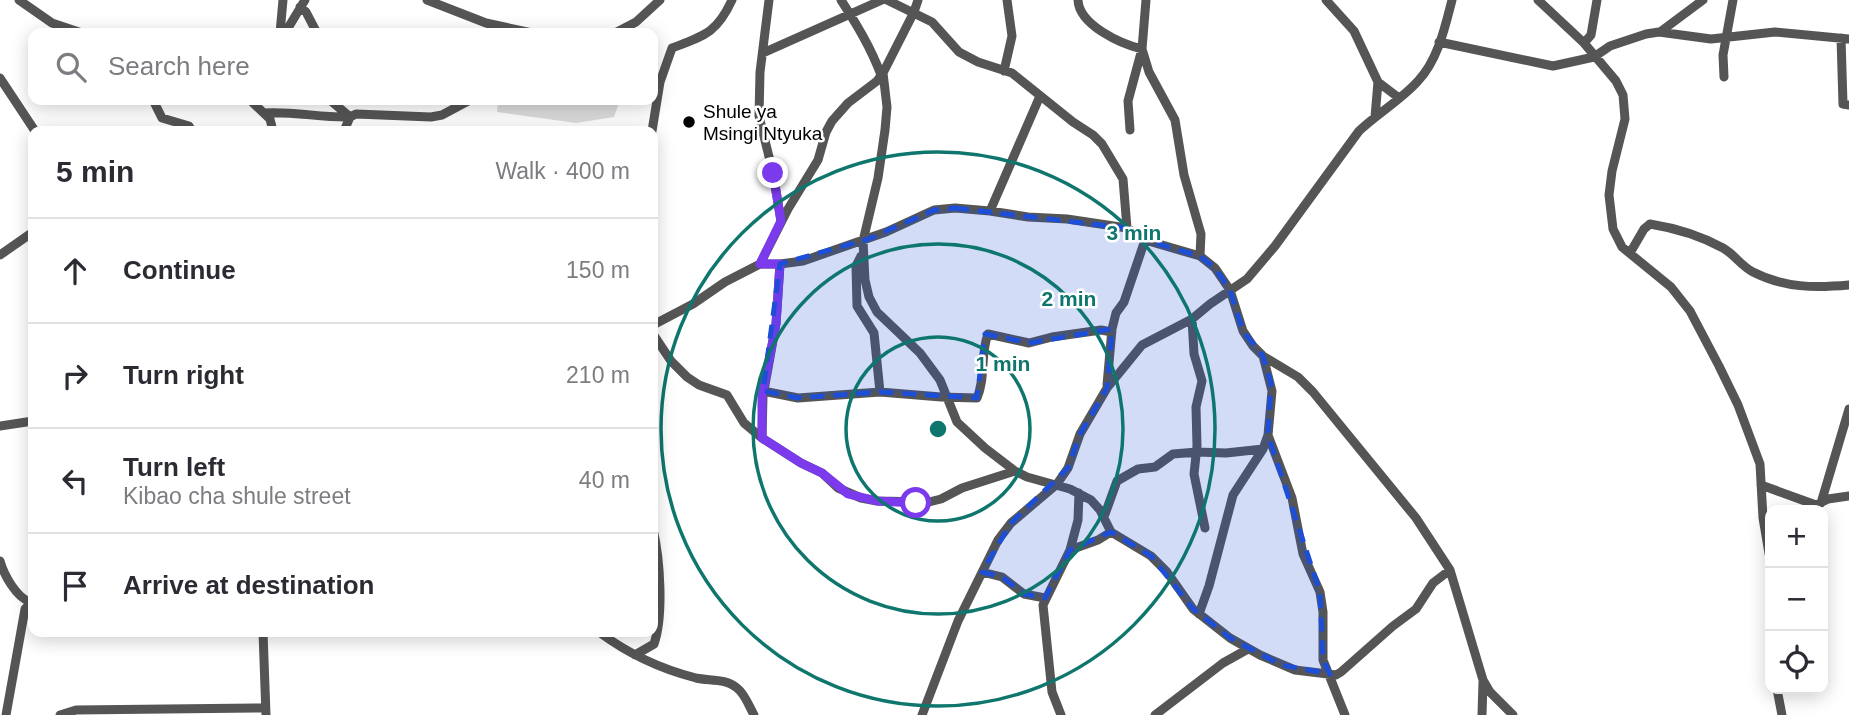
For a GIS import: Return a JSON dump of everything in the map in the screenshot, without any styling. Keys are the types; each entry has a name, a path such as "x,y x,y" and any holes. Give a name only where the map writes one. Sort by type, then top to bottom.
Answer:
{"street":[{"path":"19,0 52,23 67,28"},
{"path":"282,0 283,28"},
{"path":"427,0 486,23 509,28"},
{"path":"625,28 636,22 660,0"},
{"path":"658,94 672,48 696,39 719,24 732,0"},
{"path":"769,0 758,100 762,136 773,173 781,221"},
{"path":"841,0 871,47 882,74 887,107 878,178 863,241 865,280 873,306 920,353 940,380 953,414 962,428 1015,471 1027,477 1057,484 1091,500 1111,532 1158,562 1184,600 1199,614 1248,649 1295,670 1336,675 1349,667 1393,626 1416,609 1433,583 1450,570"},
{"path":"763,53 885,0 915,12 932,22 959,52 978,62 1012,73 1102,144 1123,179 1127,228"},
{"path":"760,264 781,221 818,160 832,121 848,103 882,74 915,12 918,0"},
{"path":"1004,71 1012,36 1007,0"},
{"path":"1078,0 1080,10 1101,31 1112,39 1142,49"},
{"path":"1130,130 1128,101 1142,49 1146,0"},
{"path":"1326,0 1354,32 1378,82 1399,98"},
{"path":"922,715 958,621 998,540 1011,523 1057,484 1068,468 1080,434 1107,388 1142,345 1192,319 1247,279 1275,246 1359,131 1390,107 1422,76 1439,42 1452,0"},
{"path":"1538,0 1584,43 1616,81 1625,104 1625,119 1609,195 1613,229 1622,247 1671,287 1690,311 1705,337 1760,464 1765,530"},
{"path":"1584,43 1591,35 1597,0"},
{"path":"1659,32 1703,0"},
{"path":"1724,77 1723,55 1733,0"},
{"path":"286,28 303,4"},
{"path":"303,4 314,28"},
{"path":"52,23 54,28"},
{"path":"1439,42 1553,66 1594,57 1619,43 1659,32 1711,39 1775,32 1845,39 1843,104 1849,105"},
{"path":"1142,49 1149,72 1175,120 1184,175 1201,234 1200,256"},
{"path":"0,78 32,126"},
{"path":"1375,117 1378,82"},
{"path":"990,211 1040,96"},
{"path":"156,105 162,118 189,126"},
{"path":"253,105 270,119 272,126"},
{"path":"336,105 350,117"},
{"path":"264,113 327,118 366,113 430,117 442,115 461,105"},
{"path":"653,126 656,105"},
{"path":"346,126 350,117"},
{"path":"658,322 724,282 760,264 803,261 863,241 934,210 955,208 990,211 1028,218 1079,220 1127,228 1145,240 1200,256 1215,268 1230,290 1243,331 1253,346 1263,356 1298,376 1416,518 1450,570 1483,680 1490,692 1513,715"},
{"path":"1630,253 1644,229 1650,224 1687,233 1725,248 1750,271 1775,281 1800,287 1849,285"},
{"path":"0,255 28,235"},
{"path":"1107,388 1116,313 1124,302 1145,240"},
{"path":"862,254 856,266 857,306 874,333 880,392"},
{"path":"762,438 763,391 776,324 780,264"},
{"path":"1192,319 1194,354 1202,381 1196,407 1197,452 1194,474 1205,528"},
{"path":"763,391 798,398 880,392 977,398 982,385 984,343 988,334 1030,343 1101,330 1112,332"},
{"path":"658,342 671,361 687,377 699,385 727,395 744,423 762,438 822,473 848,494 877,501 929,502 1015,471"},
{"path":"1199,614 1233,495 1263,449 1268,435 1272,391 1263,356"},
{"path":"1822,503 1849,409"},
{"path":"0,426 28,422"},
{"path":"1268,435 1292,498 1303,554 1322,602 1323,658 1345,715"},
{"path":"1104,517 1118,479 1138,469 1155,467 1170,455 1263,449"},
{"path":"1761,485 1816,505 1828,499 1849,496"},
{"path":"1061,715 1054,700 1048,671 1043,611 1045,598 1070,550 1078,520 1079,493"},
{"path":"1070,550 1111,532"},
{"path":"658,559 658,598"},
{"path":"0,561 22,598 28,600"},
{"path":"982,572 1002,577 1024,594 1045,598"},
{"path":"6,715 25,609 28,606"},
{"path":"60,715 76,709 265,712 262,637"},
{"path":"606,637 625,651 696,678 734,685 740,690 754,715"},
{"path":"635,655 654,644 656,637"},
{"path":"1155,715 1223,663 1248,649"},
{"path":"1482,715 1483,680"},
{"path":"1778,694 1782,715"}],"highlighted area":[{"path":"955,208 1127,228 1145,240 1200,256 1215,268 1230,290 1243,331 1263,356 1271,383 1268,435 1320,592 1323,659 1330,674 1281,665 1230,638 1193,609 1151,556 1111,532 1070,550 1045,598 1024,594 1002,577 982,572 1011,523 1068,468 1080,434 1107,388 1112,329 1029,343 985,334 977,398 880,392 798,398 763,391 780,264 868,239 934,210"}],"shaded area":[{"path":"498,105 618,105 614,117 576,123 497,112"}],"place":[{"name":"Shule ya Msingi Ntyuka","path":"689,122"}],"route":[{"path":"773,173 781,221 760,264 780,264 779,303 762,396 762,438 822,473 848,494 877,501 916,503"}]}
